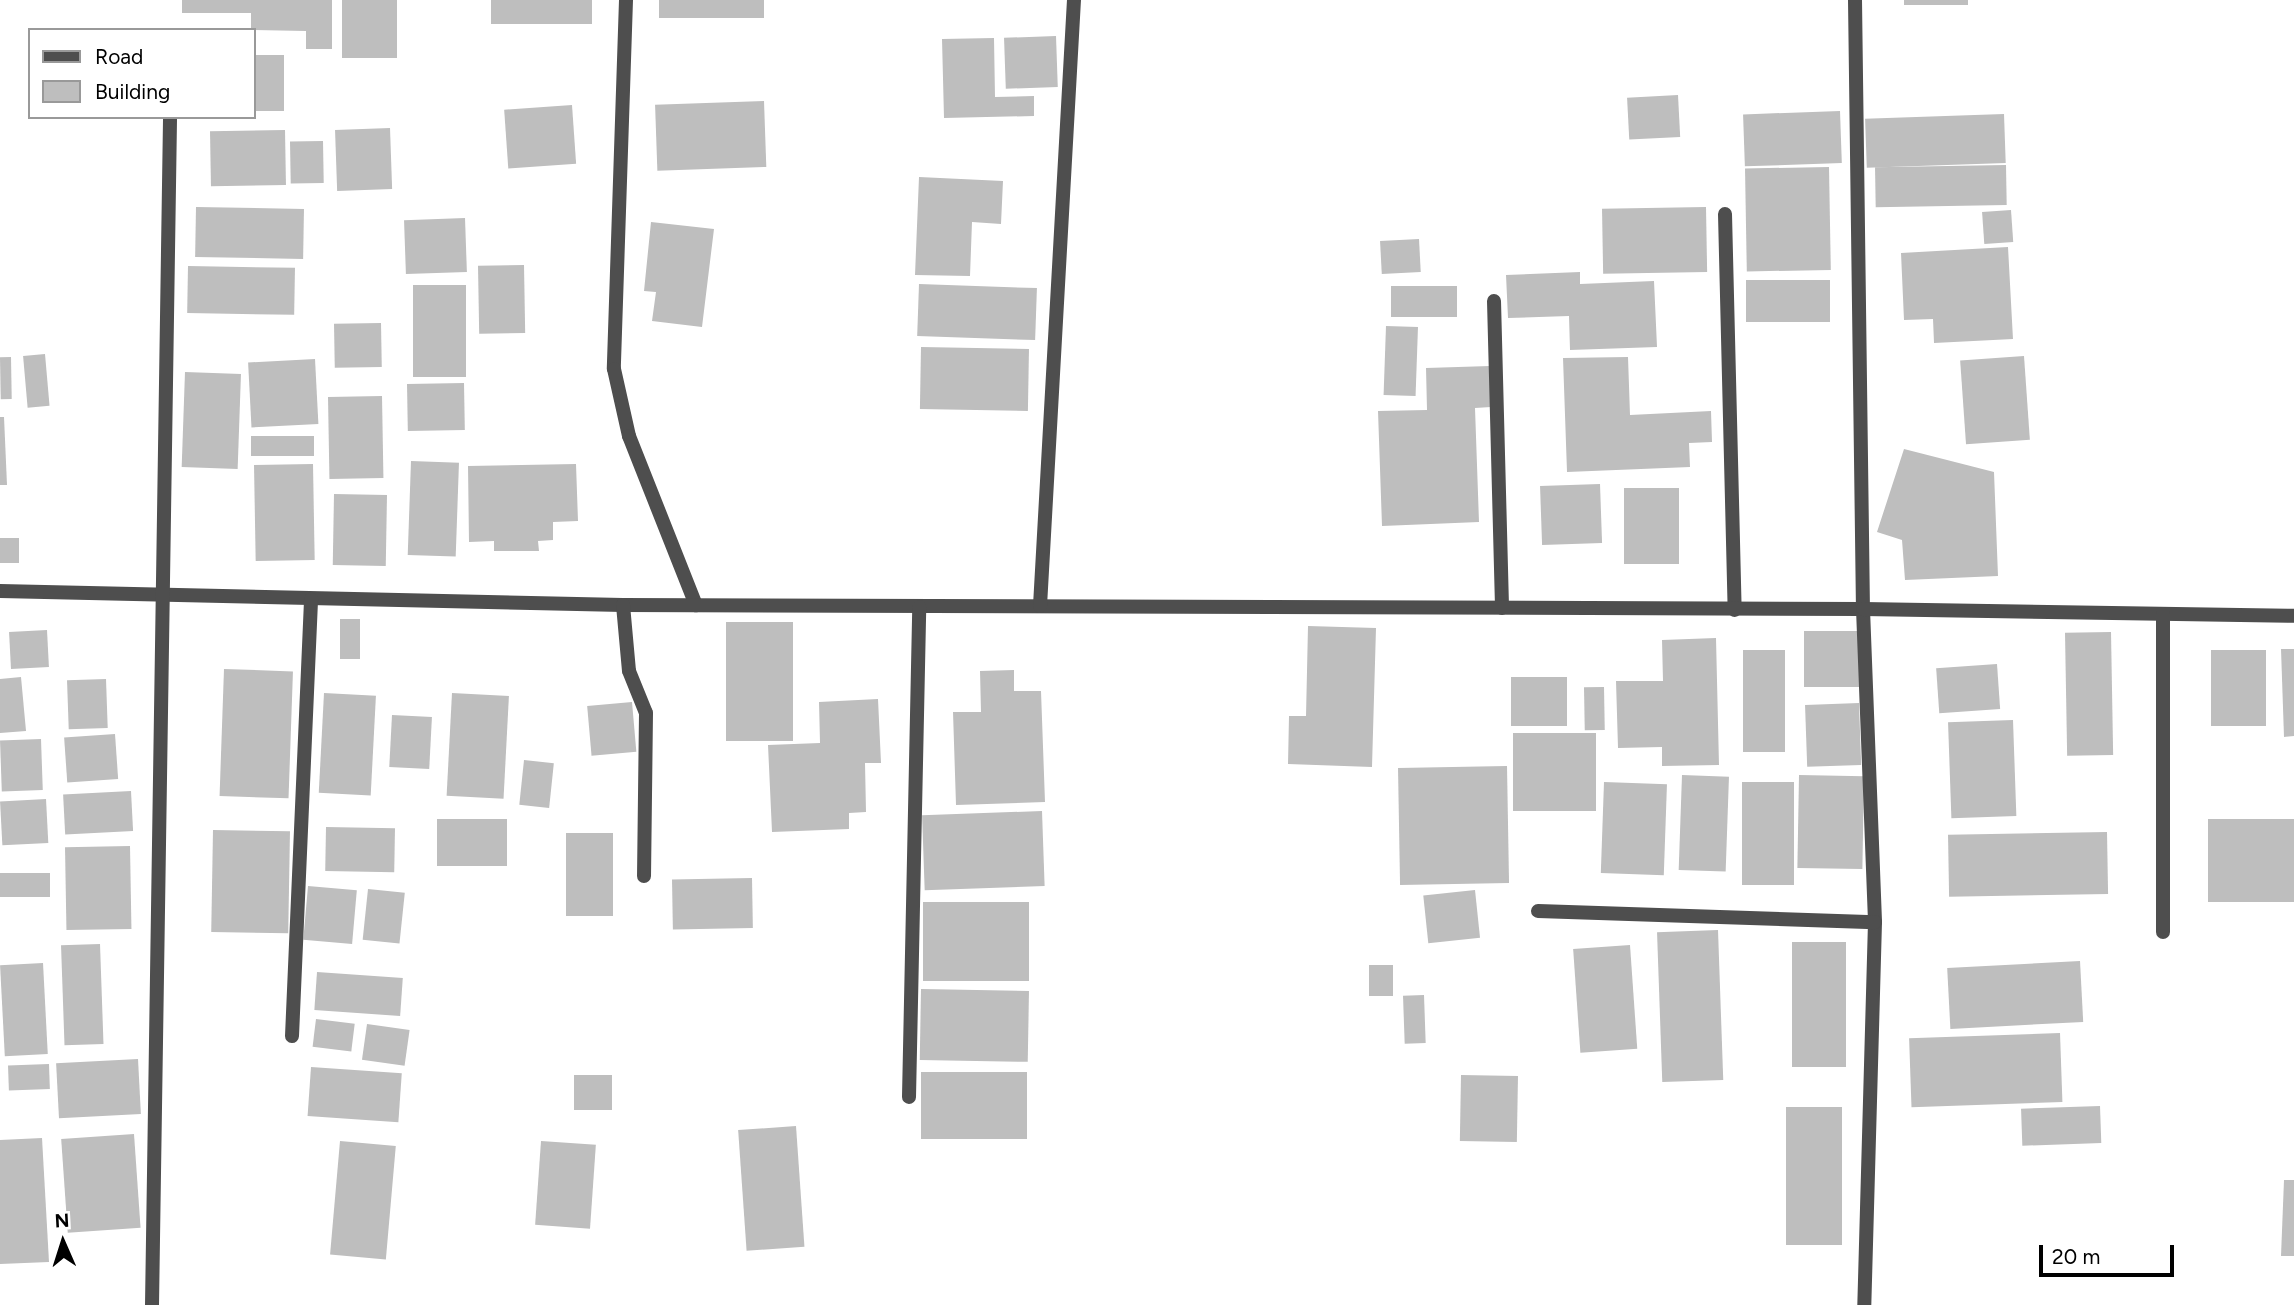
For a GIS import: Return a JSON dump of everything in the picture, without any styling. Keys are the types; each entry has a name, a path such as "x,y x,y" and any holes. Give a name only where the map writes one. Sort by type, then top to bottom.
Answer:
{"street":[{"path":"626,0 614,369 629,436 696,605"},
{"path":"1040,606 1074,0"},
{"path":"1855,0 1863,609 1875,922 1864,1305"},
{"path":"152,1305 166,593 170,119"},
{"path":"1725,214 1735,610"},
{"path":"1494,301 1502,608"},
{"path":"0,591 673,606 1863,609 2294,616"},
{"path":"292,1037 311,598"},
{"path":"629,605 629,671 646,713 643,876"},
{"path":"909,1097 919,607"},
{"path":"2162,614 2163,932"},
{"path":"1538,911 1875,922"}],"building":[{"path":"182,0 332,0 332,49 306,49 306,31 251,28 251,13 182,13"},
{"path":"342,0 397,0 397,58 342,58"},
{"path":"491,0 592,0 592,24 491,24"},
{"path":"659,0 764,0 764,18 659,18"},
{"path":"1904,0 1968,0 1968,5 1904,5"},
{"path":"1056,36 1058,87 1006,89 1004,38"},
{"path":"994,38 995,97 1034,96 1034,116 944,118 942,39"},
{"path":"256,55 284,55 284,111 256,111"},
{"path":"1678,95 1680,137 1629,140 1627,98"},
{"path":"764,101 766,167 657,171 655,105"},
{"path":"572,105 576,164 508,169 504,110"},
{"path":"1840,111 1842,163 1745,166 1743,114"},
{"path":"2004,114 2006,163 1867,168 1865,119"},
{"path":"390,128 392,189 337,191 335,130"},
{"path":"285,130 286,185 211,186 210,131"},
{"path":"323,141 324,183 291,184 290,142"},
{"path":"2006,165 2007,205 1876,207 1875,167"},
{"path":"1829,167 1831,270 1747,271 1745,168"},
{"path":"919,177 1003,181 1001,224 972,222 970,276 915,275"},
{"path":"196,207 304,209 303,259 195,257"},
{"path":"1706,207 1707,272 1603,274 1602,209"},
{"path":"2011,210 2013,242 1984,244 1982,212"},
{"path":"465,218 467,272 406,274 404,220"},
{"path":"651,222 714,229 702,327 652,321 656,292 644,291"},
{"path":"1419,239 1421,272 1382,274 1380,241"},
{"path":"2008,247 2013,339 1934,343 1933,319 1904,320 1901,253"},
{"path":"524,265 525,333 479,334 478,266"},
{"path":"188,266 295,268 294,315 187,313"},
{"path":"1580,272 1580,284 1654,281 1657,347 1570,350 1569,316 1508,318 1506,275"},
{"path":"1746,280 1830,280 1830,322 1746,322"},
{"path":"919,284 1037,288 1035,340 917,336"},
{"path":"413,285 466,285 466,377 413,377"},
{"path":"1391,286 1457,286 1457,317 1391,317"},
{"path":"381,323 382,367 335,368 334,324"},
{"path":"1386,326 1418,327 1416,396 1384,395"},
{"path":"921,347 1029,349 1028,411 920,409"},
{"path":"45,354 50,406 28,408 23,356"},
{"path":"2024,356 2030,440 1966,444 1960,360"},
{"path":"0,357 11,357 12,399 1,399"},
{"path":"1628,357 1630,415 1711,411 1712,442 1689,443 1690,467 1567,472 1563,358"},
{"path":"315,359 318,424 251,427 248,363"},
{"path":"1490,366 1491,407 1475,408 1479,522 1382,526 1378,411 1427,410 1426,368"},
{"path":"185,372 241,374 238,469 182,467"},
{"path":"464,383 465,430 408,431 407,384"},
{"path":"382,396 383,478 329,479 328,397"},
{"path":"0,417 4,417 7,485 0,485"},
{"path":"251,436 314,436 314,456 251,456"},
{"path":"1904,449 1994,472 1998,576 1905,580 1902,540 1877,532"},
{"path":"411,461 459,463 456,557 408,555"},
{"path":"313,464 315,560 256,561 254,465"},
{"path":"576,464 578,521 553,522 553,540 538,541 539,551 494,551 494,541 469,542 468,466"},
{"path":"1600,484 1602,543 1542,545 1540,486"},
{"path":"1624,488 1679,488 1679,564 1624,564"},
{"path":"334,494 387,495 386,566 333,565"},
{"path":"0,538 19,538 19,563 0,563"},
{"path":"340,619 360,619 360,659 340,659"},
{"path":"726,622 793,622 793,741 726,741"},
{"path":"1308,626 1376,628 1372,767 1288,764 1289,716 1306,716"},
{"path":"47,630 49,667 11,669 9,632"},
{"path":"1804,631 1860,631 1860,687 1804,687"},
{"path":"2111,632 2113,755 2067,756 2065,633"},
{"path":"1716,638 1719,765 1662,766 1662,747 1618,748 1616,681 1663,681 1662,640"},
{"path":"2281,649 2294,649 2294,736 2284,737"},
{"path":"1743,650 1785,650 1785,752 1743,752"},
{"path":"2211,650 2266,650 2266,726 2211,726"},
{"path":"1997,664 2000,709 1939,713 1936,668"},
{"path":"224,669 293,671 289,798 220,796"},
{"path":"1014,670 1014,691 1041,691 1045,802 956,805 953,712 981,712 980,671"},
{"path":"21,677 26,731 0,733 0,679"},
{"path":"1511,677 1567,677 1567,726 1511,726"},
{"path":"106,679 108,728 69,729 67,680"},
{"path":"1584,687 1604,687 1605,730 1585,730"},
{"path":"324,693 376,696 371,796 319,793"},
{"path":"452,693 509,696 504,799 447,796"},
{"path":"878,699 881,763 865,763 866,812 849,813 849,829 772,832 768,745 820,743 819,702"},
{"path":"632,702 636,752 592,756 587,706"},
{"path":"1859,703 1861,765 1807,767 1805,705"},
{"path":"392,715 432,717 429,769 389,767"},
{"path":"2013,720 2016,816 1951,818 1948,722"},
{"path":"1513,733 1596,733 1596,811 1513,811"},
{"path":"115,734 118,779 67,782 64,738"},
{"path":"41,739 43,790 2,791 0,740"},
{"path":"524,760 554,763 549,808 519,805"},
{"path":"1507,766 1509,883 1400,885 1398,768"},
{"path":"1682,775 1729,777 1726,872 1679,870"},
{"path":"1799,775 1864,776 1862,869 1797,868"},
{"path":"1604,782 1667,784 1664,875 1601,873"},
{"path":"1742,782 1794,782 1794,885 1742,885"},
{"path":"131,791 133,831 65,835 63,795"},
{"path":"46,799 48,843 2,845 0,801"},
{"path":"1042,811 1045,886 925,890 922,815"},
{"path":"437,819 507,819 507,866 437,866"},
{"path":"2208,819 2294,819 2294,902 2208,902"},
{"path":"326,827 395,828 394,872 325,871"},
{"path":"213,830 290,831 288,933 211,932"},
{"path":"2107,832 2108,894 1949,897 1948,835"},
{"path":"566,833 613,833 613,916 566,916"},
{"path":"130,846 131,929 66,930 65,847"},
{"path":"0,873 50,873 50,897 0,897"},
{"path":"752,878 753,928 673,929 672,879"},
{"path":"308,886 357,890 352,944 303,940"},
{"path":"368,889 405,893 399,944 363,940"},
{"path":"1475,890 1480,938 1428,943 1423,895"},
{"path":"923,902 1029,902 1029,981 923,981"},
{"path":"1718,930 1723,1080 1662,1082 1657,932"},
{"path":"1792,942 1846,942 1846,1067 1792,1067"},
{"path":"100,944 103,1044 65,1045 61,945"},
{"path":"1630,945 1637,1049 1580,1053 1573,949"},
{"path":"2080,961 2083,1022 1950,1029 1947,968"},
{"path":"43,963 48,1054 5,1056 0,965"},
{"path":"1369,965 1393,965 1393,996 1369,996"},
{"path":"317,972 403,978 400,1016 314,1010"},
{"path":"921,989 1029,991 1028,1062 920,1060"},
{"path":"1424,995 1426,1043 1405,1044 1403,996"},
{"path":"316,1019 355,1024 351,1052 313,1047"},
{"path":"367,1024 410,1030 405,1066 362,1060"},
{"path":"2060,1033 2062,1102 1912,1107 1909,1038"},
{"path":"138,1059 141,1114 59,1118 56,1063"},
{"path":"49,1064 50,1089 9,1090 8,1065"},
{"path":"311,1067 402,1073 398,1122 308,1116"},
{"path":"921,1072 1027,1072 1027,1139 921,1139"},
{"path":"574,1075 612,1075 612,1110 574,1110"},
{"path":"1461,1075 1518,1076 1517,1142 1460,1141"},
{"path":"2100,1106 2101,1143 2022,1146 2021,1109"},
{"path":"1786,1107 1842,1107 1842,1245 1786,1245"},
{"path":"796,1126 804,1247 747,1251 738,1130"},
{"path":"134,1134 141,1228 68,1233 61,1139"},
{"path":"42,1138 49,1262 0,1264 0,1140"},
{"path":"340,1141 396,1146 386,1259 330,1255"},
{"path":"541,1141 596,1145 590,1229 535,1225"},
{"path":"2284,1180 2294,1180 2294,1256 2281,1256"}]}
